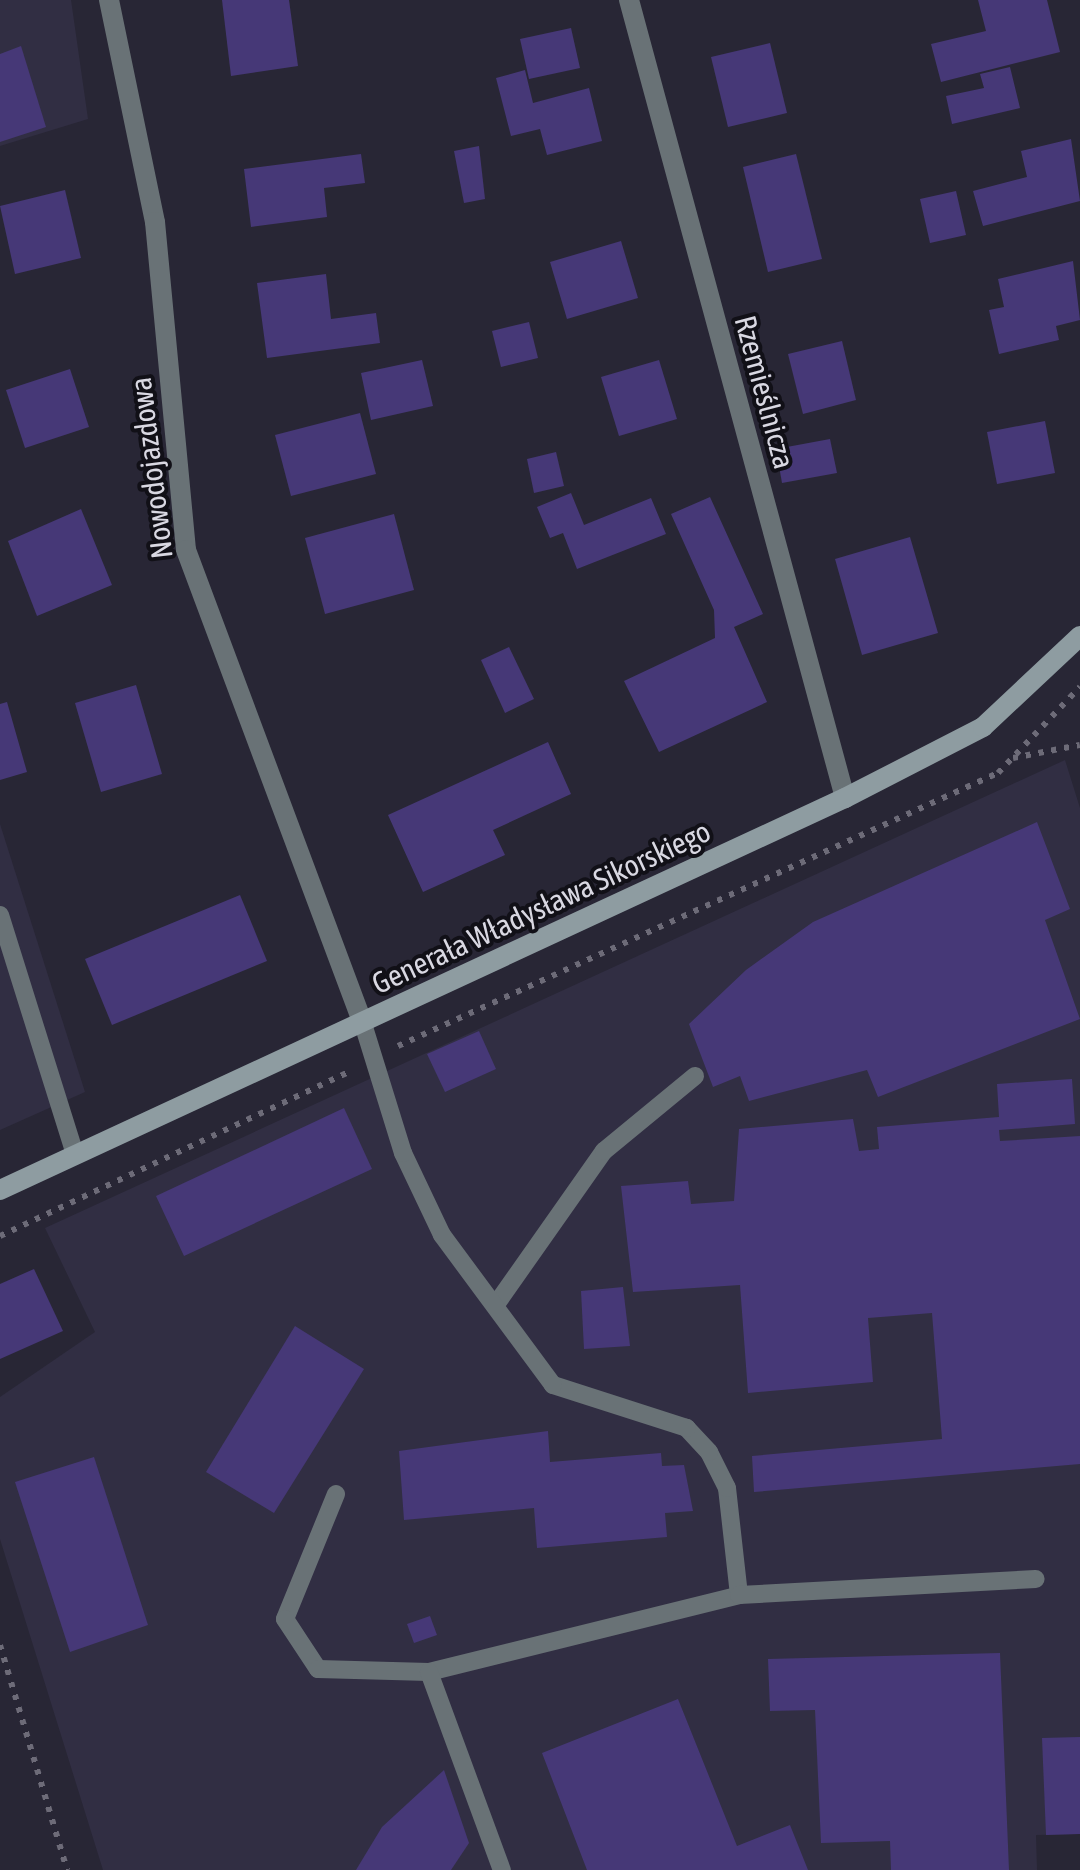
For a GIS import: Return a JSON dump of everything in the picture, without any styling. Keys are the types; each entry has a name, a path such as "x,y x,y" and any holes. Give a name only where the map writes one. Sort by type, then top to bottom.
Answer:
{"street":[{"name":"Nowodojazdowa","path":"109,0 155,222 186,550 363,1024"},
{"name":"Rzemieślnicza","path":"629,0 845,798"},
{"name":"Generała Władysława Sikorskiego","path":"0,1190 845,798 983,727 1080,636"}],"lane":[{"path":"0,915 75,1154"},
{"path":"363,1024 442,1234 553,1385 687,1428 709,1452 727,1488 739,1595"},
{"path":"497,1304 604,1151 695,1076"},
{"path":"336,1494 296,1574 285,1619 293,1643 318,1669 429,1672 739,1595 1036,1579"},
{"path":"429,1672 502,1870"}],"path":[{"path":"1011,759 1080,687"},
{"path":"0,1236 1011,759 1080,745"},
{"path":"0,1645 67,1870"}],"shaded area":[{"path":"0,0 71,0 88,119 0,146"},
{"path":"1065,760 1080,808 1080,1834 1036,1835 1037,1870 103,1870 0,1539 0,1397 95,1332 45,1228"},
{"path":"0,824 85,1092 0,1130"}],"building":[{"path":"222,0 289,0 298,66 231,76"},
{"path":"978,0 1047,0 1060,52 941,82 931,44 986,31"},
{"path":"571,28 580,68 529,79 520,39"},
{"path":"770,43 787,113 728,127 711,57"},
{"path":"21,46 46,127 0,142 0,54"},
{"path":"1010,67 1020,108 952,124 946,96 984,88 980,74"},
{"path":"525,70 533,103 589,88 602,141 547,155 540,129 511,136 496,78"},
{"path":"1071,139 1080,201 983,226 973,191 1027,177 1021,151"},
{"path":"479,146 485,199 464,203 454,151"},
{"path":"361,154 365,183 324,188 327,217 251,227 244,169"},
{"path":"796,154 822,259 768,272 743,167"},
{"path":"65,190 81,258 15,274 0,206"},
{"path":"956,191 966,235 930,243 920,199"},
{"path":"621,241 638,298 567,319 550,262"},
{"path":"1073,261 1080,320 1056,326 1059,340 999,354 989,310 1004,307 998,279"},
{"path":"326,274 331,319 376,313 380,343 267,358 257,283"},
{"path":"529,322 538,358 501,367 492,331"},
{"path":"842,341 856,400 803,414 788,354"},
{"path":"422,360 433,406 371,420 361,373"},
{"path":"659,360 677,419 619,436 601,377"},
{"path":"70,369 89,427 25,448 6,390"},
{"path":"360,413 376,474 291,496 275,435"},
{"path":"1045,421 1055,473 997,484 987,432"},
{"path":"830,439 837,473 782,483 776,449"},
{"path":"556,452 564,486 534,493 527,459"},
{"path":"571,493 584,525 651,498 666,534 577,569 563,533 550,538 537,507"},
{"path":"710,497 763,614 734,627 767,702 659,752 624,681 715,638 714,610 671,514"},
{"path":"81,509 112,585 37,616 8,541"},
{"path":"394,514 414,590 325,614 305,538"},
{"path":"910,537 938,633 862,655 835,559"},
{"path":"509,647 534,699 505,713 481,660"},
{"path":"136,685 162,774 101,792 75,703"},
{"path":"7,702 27,772 0,780 0,704"},
{"path":"548,742 571,794 493,830 505,855 423,892 388,815"},
{"path":"1037,822 1070,909 1045,920 1080,1019 878,1097 867,1070 749,1101 740,1076 713,1087 689,1024 746,970 813,922"},
{"path":"240,895 267,961 112,1025 85,959"},
{"path":"479,1031 496,1069 445,1092 427,1054"},
{"path":"1072,1079 1075,1124 999,1130 1000,1141 1080,1136 1080,1464 754,1492 752,1456 942,1439 932,1313 868,1318 873,1382 748,1393 740,1285 633,1292 621,1186 688,1181 691,1204 734,1201 739,1129 853,1119 859,1151 879,1149 877,1127 999,1117 997,1084"},
{"path":"344,1108 372,1169 184,1256 156,1196"},
{"path":"34,1269 63,1331 0,1359 0,1284"},
{"path":"623,1287 630,1346 584,1349 581,1291"},
{"path":"295,1326 364,1369 274,1513 206,1472"},
{"path":"548,1431 550,1462 661,1453 662,1466 684,1465 693,1511 665,1513 667,1537 537,1548 534,1508 404,1520 399,1451"},
{"path":"94,1457 148,1625 70,1652 15,1482"},
{"path":"430,1616 437,1635 414,1643 407,1624"},
{"path":"1000,1653 1009,1870 891,1870 890,1841 821,1843 815,1710 770,1711 768,1659"},
{"path":"678,1699 737,1846 790,1825 808,1870 587,1870 542,1753"},
{"path":"1080,1737 1080,1834 1046,1835 1042,1738"},
{"path":"444,1770 469,1843 451,1870 356,1870 382,1827"}]}
